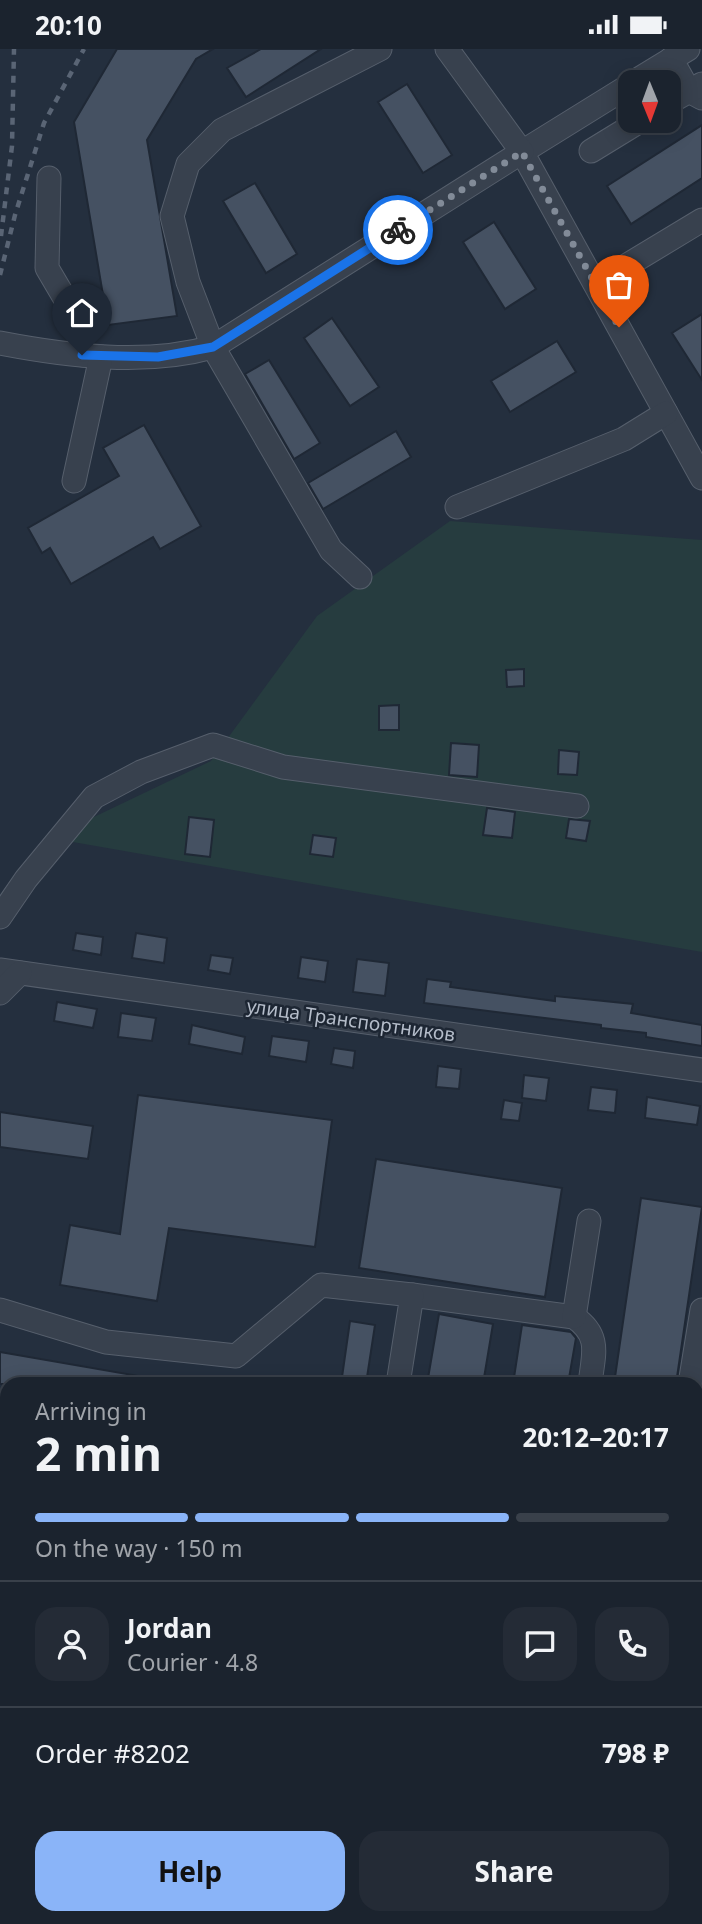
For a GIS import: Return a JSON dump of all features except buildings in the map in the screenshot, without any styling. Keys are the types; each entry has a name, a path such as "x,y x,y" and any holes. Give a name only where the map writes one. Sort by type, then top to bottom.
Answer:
{"street":[{"path":"360,577 331,550 213,347 188,282 172,216 188,164 222,130 380,49"},
{"path":"447,49 522,152 702,478"},
{"path":"654,70 680,54 698,91 681,98"},
{"path":"0,343 92,356 158,357 213,347 618,93"},
{"path":"591,152 621,133"},
{"path":"49,179 47,268 77,319 92,356 74,481"},
{"path":"596,284 702,220"},
{"path":"457,507 624,439 666,413"},
{"path":"0,917 26,879 94,797 141,772 213,745 283,767 577,806"},
{"path":"0,992 10,972"},
{"name":"улица Транспортников","path":"10,972 702,1070"},
{"path":"574,1317 589,1221"},
{"path":"0,1310 106,1342 236,1356 321,1285 412,1295 574,1317 588,1326 594,1343 591,1377"},
{"path":"399,1377 412,1295"},
{"path":"692,1377 702,1310"}],"green space":[{"path":"450,521 702,540 702,952 50,838 211,761 317,616"}],"railway":[{"path":"1,236 12,146 14,49"},
{"path":"0,275 15,215 44,123 84,49"}],"way so far":[{"path":"398,230 522,152 619,327"}],"route":[{"path":"82,355 158,357 193,353 213,347 398,230"}]}
